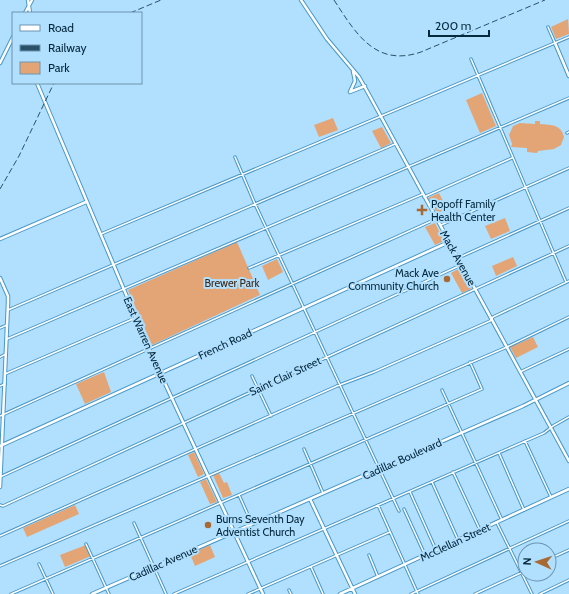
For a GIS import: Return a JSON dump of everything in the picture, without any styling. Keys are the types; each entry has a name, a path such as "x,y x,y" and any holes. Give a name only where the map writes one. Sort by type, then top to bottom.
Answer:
{"main road":[{"path":"28,0 30,12"},
{"path":"26,12 32,0"},
{"name":"Mack Avenue","path":"301,0 328,39 365,86 423,196 569,461"},
{"path":"0,63 12,39"},
{"path":"555,43 569,76"},
{"path":"353,71 355,81 350,92 365,86"},
{"name":"East Warren Avenue","path":"37,84 149,349 197,449 247,562 263,594"},
{"path":"0,239 86,202"},
{"name":"French Road","path":"1,446 449,242"},
{"path":"0,278 8,296 0,487"},
{"name":"Cadillac Boulevard","path":"234,532 536,400 569,383"},
{"name":"McClellan Street","path":"340,594 569,489"},
{"path":"310,499 355,594"},
{"name":"Cadillac Avenue","path":"92,594 234,532"}],"street":[{"path":"548,26 555,43"},
{"path":"100,234 569,37"},
{"path":"471,59 566,282"},
{"path":"6,339 569,98"},
{"path":"8,310 395,144"},
{"path":"235,157 326,358 399,511"},
{"path":"249,268 513,158"},
{"path":"440,226 569,168"},
{"path":"458,258 569,208"},
{"path":"2,415 436,219"},
{"name":"Saint Clair Street","path":"0,505 2,506 569,246"},
{"path":"0,477 462,265"},
{"path":"0,536 490,321 491,319 569,281"},
{"path":"0,566 506,347 569,317"},
{"path":"5,374 136,318"},
{"path":"0,328 7,325"},
{"path":"520,372 569,348"},
{"path":"0,357 6,354"},
{"path":"11,594 482,389 470,362"},
{"path":"252,376 271,416"},
{"path":"0,386 4,384"},
{"path":"442,390 502,520"},
{"path":"174,594 525,441 569,417"},
{"path":"525,441 551,498"},
{"path":"304,450 323,493"},
{"path":"498,452 524,510"},
{"path":"453,472 480,530"},
{"path":"432,482 458,540"},
{"path":"409,491 436,550"},
{"path":"239,495 252,524"},
{"path":"378,505 417,593"},
{"path":"404,509 425,555"},
{"path":"411,594 417,593 569,521"},
{"path":"497,522 517,560"},
{"path":"134,523 166,594"},
{"path":"248,594 390,532"},
{"path":"86,544 109,594"},
{"path":"557,555 569,550"},
{"path":"369,555 378,577"},
{"path":"39,564 53,594"},
{"path":"311,566 323,594"},
{"path":"475,594 517,574"},
{"path":"540,594 569,580"},
{"path":"528,582 532,594"},
{"path":"290,590 291,594"}],"green space":[{"path":"568,19 569,34 556,39 551,27"},
{"path":"482,93 496,126 480,133 466,100"},
{"path":"333,118 338,130 319,137 314,125"},
{"path":"535,121 540,121 540,124 558,127 563,133 564,137 561,145 554,149 538,151 537,153 527,152 527,148 511,147 512,144 509,135 513,126 520,123 535,124"},
{"path":"382,127 391,143 381,148 372,131"},
{"path":"439,193 447,209 437,213 428,198"},
{"path":"505,218 510,231 491,239 485,226"},
{"path":"435,223 444,241 435,245 425,227"},
{"name":"Brewer Park","path":"237,242 260,295 152,345 128,290"},
{"path":"513,257 517,266 496,276 492,266"},
{"path":"277,259 283,272 268,280 262,266"},
{"path":"460,268 471,289 462,293 451,273"},
{"path":"533,337 538,347 516,358 510,347"},
{"path":"104,372 111,392 85,404 76,384"},
{"path":"194,452 204,474 198,477 188,455"},
{"path":"219,473 224,483 227,482 232,495 223,498 213,475"},
{"path":"206,479 217,502 210,504 200,482"},
{"path":"75,505 79,514 27,537 23,528"},
{"path":"86,545 91,556 65,567 60,555"},
{"path":"210,545 215,557 195,566 190,554"}],"railway":[{"path":"132,12 161,0"},
{"path":"334,0 350,24 368,44 379,51 391,55 405,56 421,52 545,0"},
{"path":"0,189 19,156 54,84"}],"place":[{"name":"Popoff Family Health Center","path":"422,210"},
{"name":"Mack Ave Community Church","path":"447,279"},
{"name":"Burns Seventh Day Adventist Church","path":"208,525"}]}
